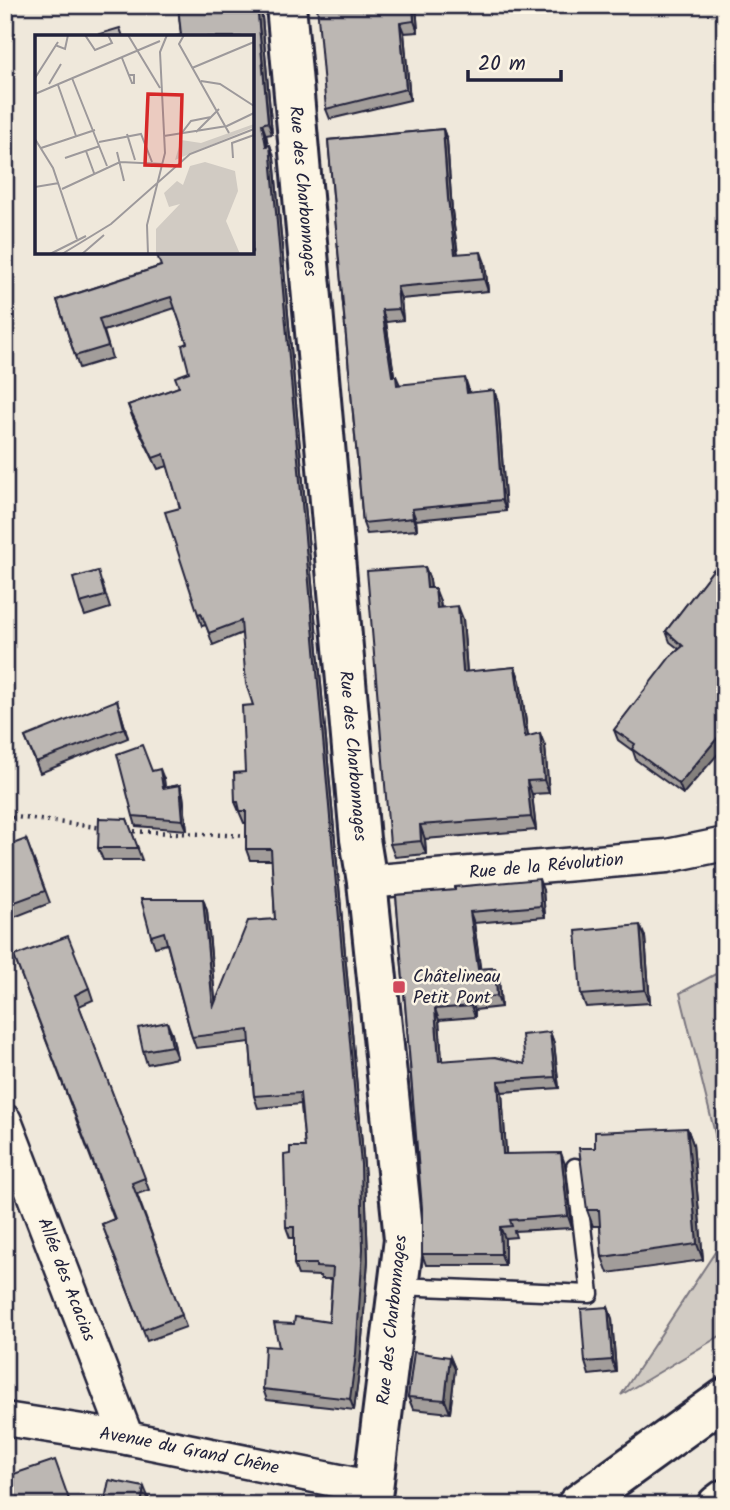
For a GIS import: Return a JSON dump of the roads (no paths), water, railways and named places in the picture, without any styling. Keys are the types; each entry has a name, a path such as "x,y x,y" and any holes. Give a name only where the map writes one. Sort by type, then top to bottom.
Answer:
{"main road":[{"name":"Rue des Charbonnages","path":"286,5 360,839 367,882 404,1239 372,1496"},
{"path":"577,1505 725,1398"},
{"path":"717,1505 725,1499"}],"street":[{"name":"Rue de la Révolution","path":"367,882 667,856 723,841"},
{"name":"Allée des Acacias","path":"5,1121 127,1438"},
{"name":"Avenue du Grand Chêne","path":"5,1419 127,1438 372,1496"}],"lane":[{"path":"398,1286 590,1294 575,1167"}],"place":[{"name":"Châtelineau Petit Pont","path":"399,987"}]}
